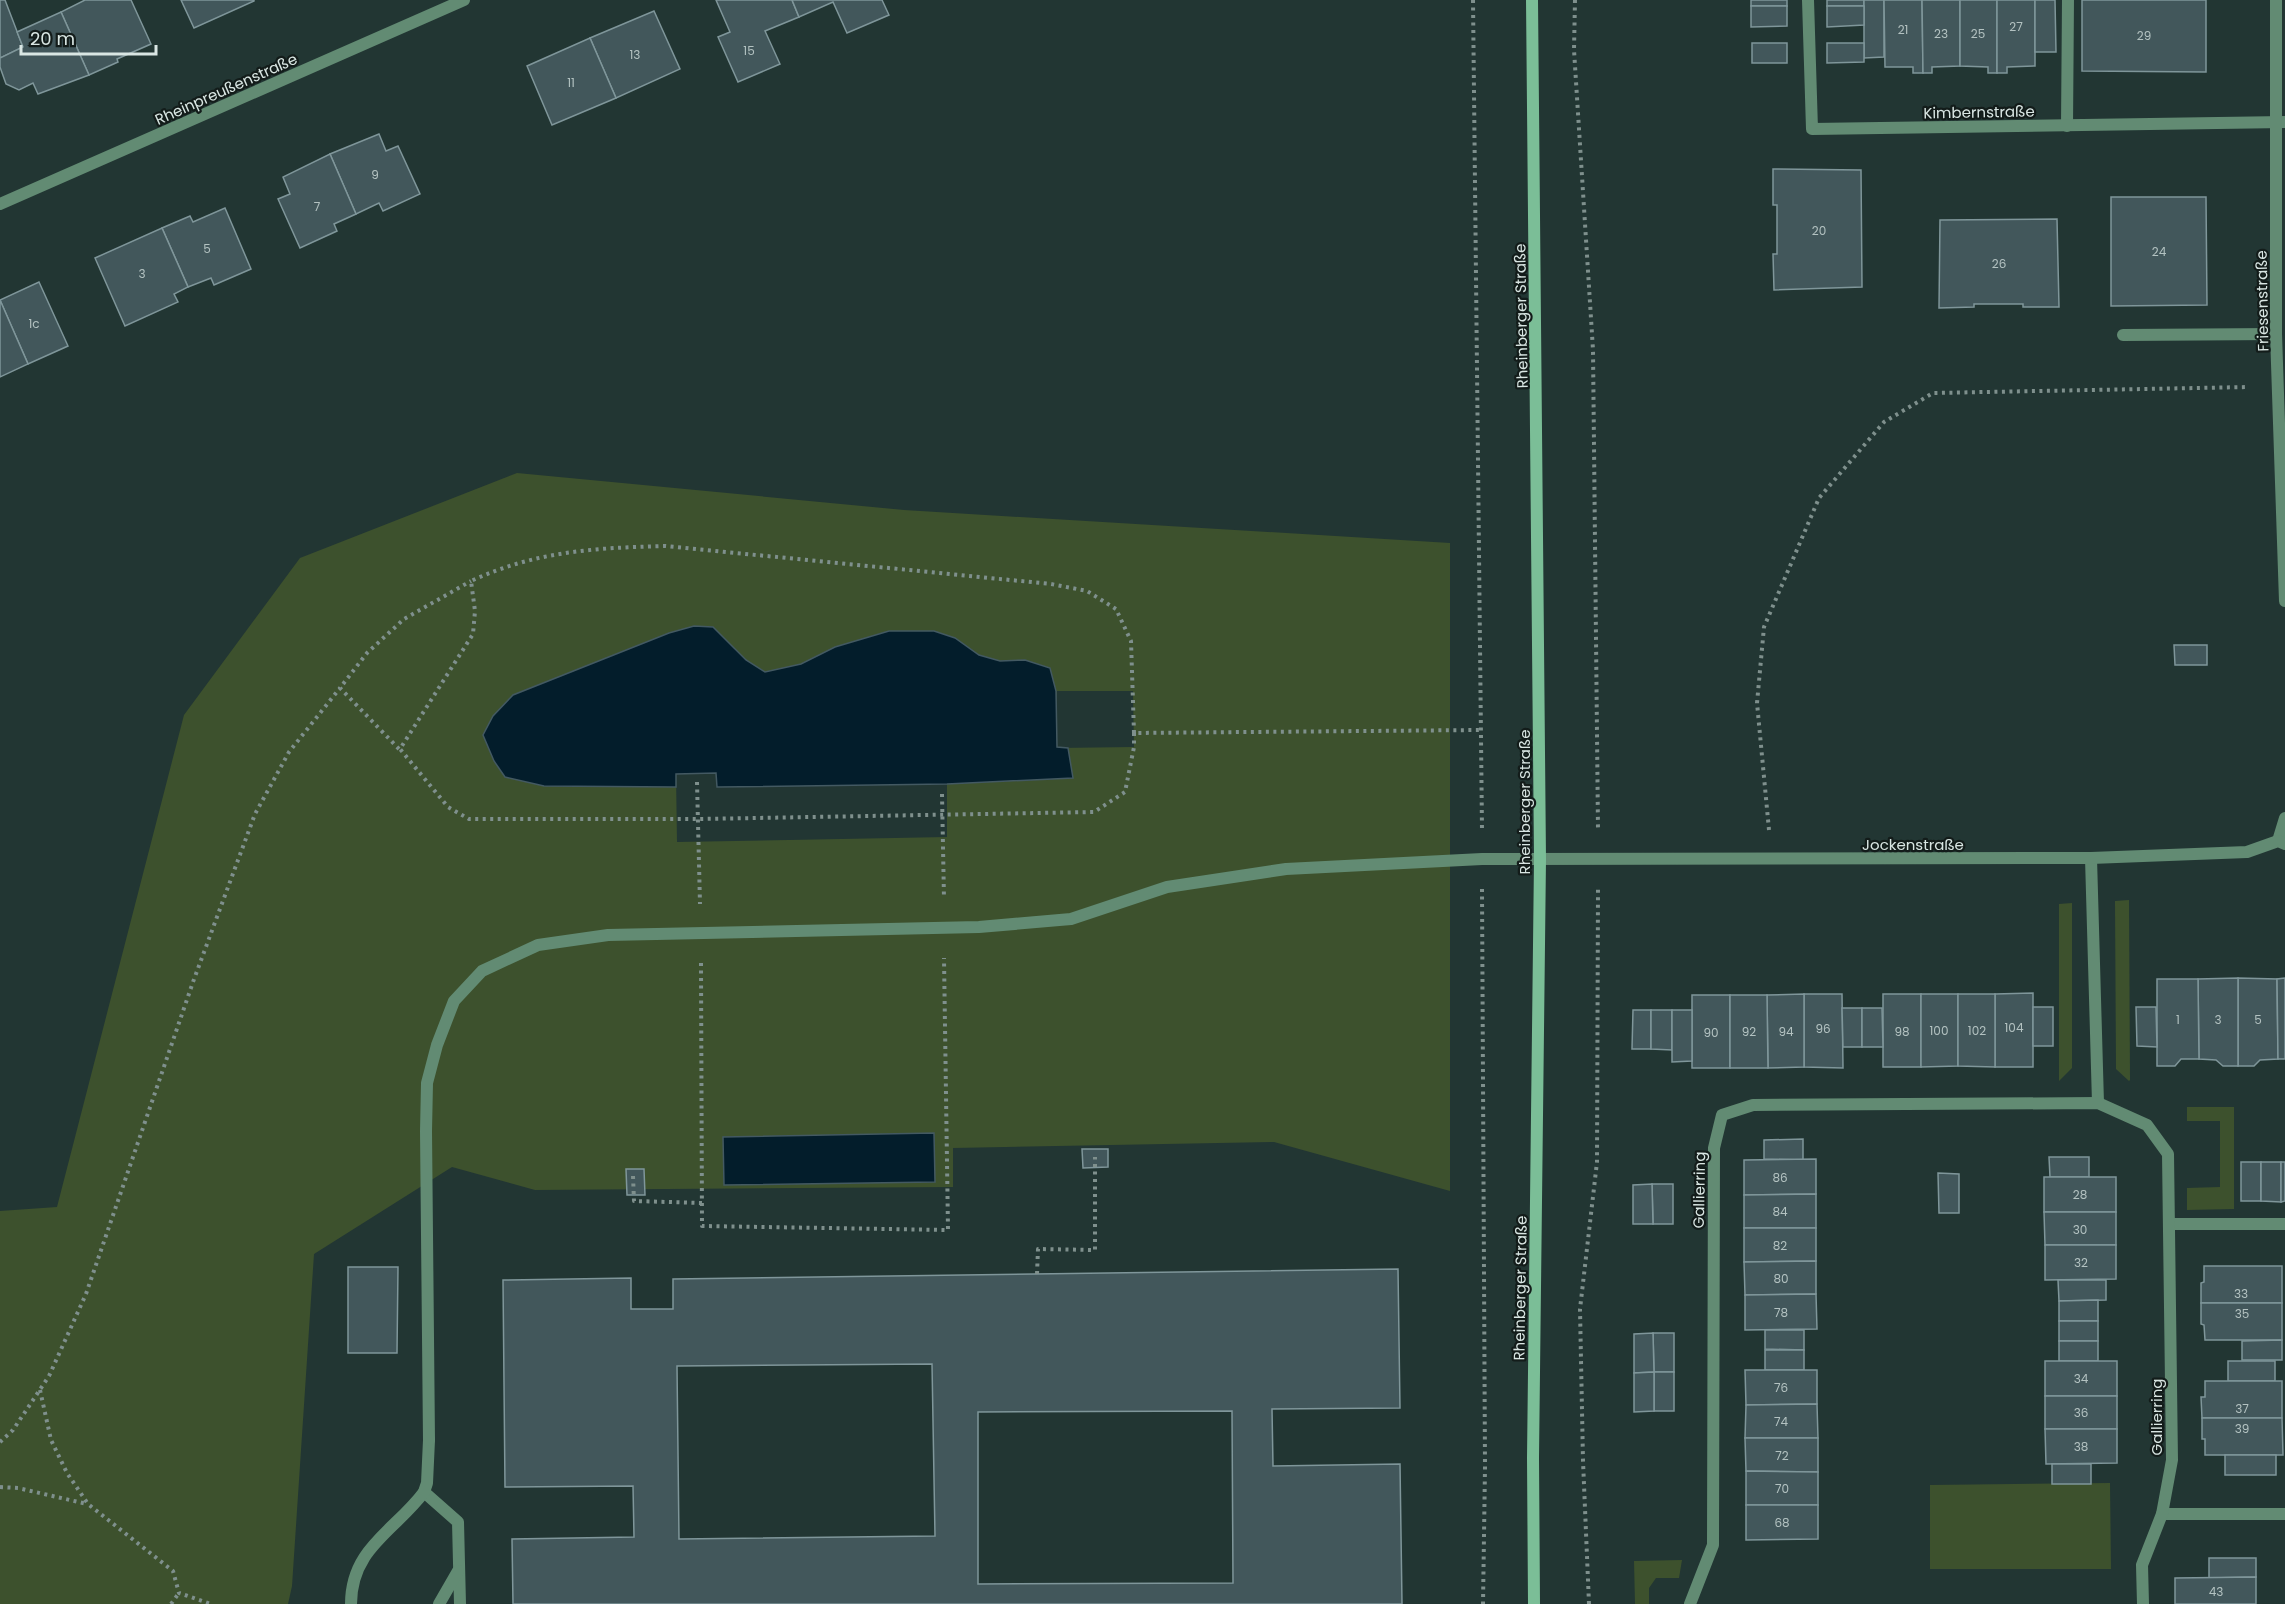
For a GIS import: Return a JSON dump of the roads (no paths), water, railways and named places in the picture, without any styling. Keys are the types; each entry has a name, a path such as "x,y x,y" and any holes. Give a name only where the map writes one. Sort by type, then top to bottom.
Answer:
{"main road":[{"name":"Rheinberger Straße","path":"1532,0 1540,859 1533,1458 1534,1604"}],"street":[{"name":"Rheinpreußenstraße","path":"0,204 464,0"},
{"name":"Kimbernstraße","path":"1808,0 1812,129 2280,122"},
{"path":"2067,126 2068,0"},
{"name":"Friesenstraße","path":"2276,0 2280,122 2276,334 2285,601"},
{"path":"2123,335 2276,334"},
{"path":"2282,843 2285,818"},
{"name":"Jockenstraße","path":"424,1492 427,1483 429,1440 427,1083 437,1045 454,1001 482,971 538,945 608,935 944,928 1071,919 1167,887 1286,869 1482,859 2091,858 2247,852 2282,843"},
{"path":"2091,858 2098,1103"},
{"name":"Gallierring","path":"1690,1604 1713,1545 1714,1148 1722,1115 1753,1105 2098,1103 2147,1125 2168,1154 2172,1460 2162,1514 2142,1565 2143,1604"},
{"path":"2169,1224 2285,1224"},
{"path":"351,1604 351,1587 358,1567 371,1545 424,1492 458,1522 460,1604"},
{"path":"2162,1514 2285,1514"},
{"path":"439,1604 459,1569"}],"water":[{"path":"694,626 713,627 746,660 765,672 801,664 835,647 889,631 934,631 955,638 979,655 1000,661 1025,660 1050,668 1056,691 1057,747 1068,748 1073,778 947,784 717,787 716,773 676,774 676,787 544,786 505,777 494,761 483,735 493,716 513,695 669,633"},
{"path":"934,1133 935,1182 724,1185 723,1137"}]}
